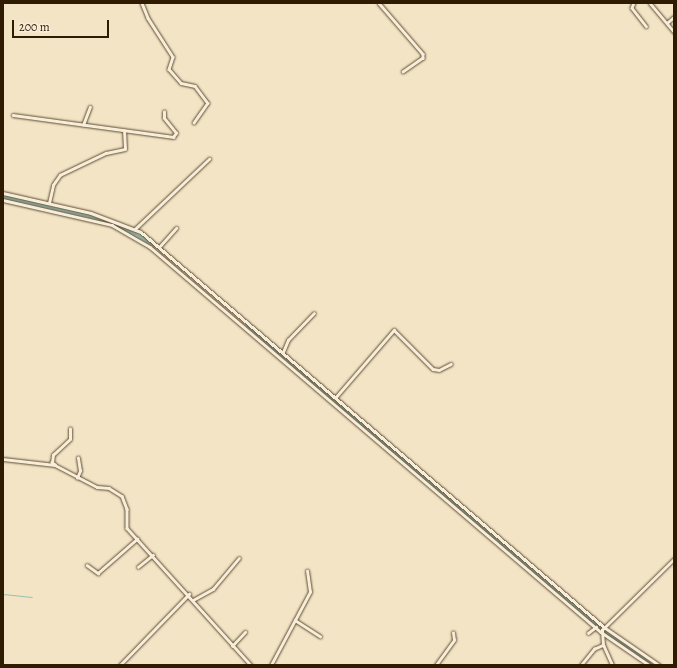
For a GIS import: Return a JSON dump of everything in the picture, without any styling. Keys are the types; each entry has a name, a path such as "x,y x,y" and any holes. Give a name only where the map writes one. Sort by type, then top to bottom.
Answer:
{"street":[{"path":"142,3 148,18 173,56 169,69 181,83 195,86 208,103 194,123"},
{"path":"379,3 423,54 423,58 403,72"},
{"path":"634,3 632,8 646,26"},
{"path":"650,3 674,32"},
{"path":"667,23 674,17"},
{"path":"83,126 90,107"},
{"path":"13,115 83,126 173,137 176,133 164,118 164,112"},
{"path":"49,203 53,185 60,175 106,153 125,149 124,131"},
{"path":"135,229 209,159"},
{"path":"3,193 118,221 135,229 160,246 603,629 649,665"},
{"path":"3,200 112,225 150,247 596,627 603,629 659,665"},
{"path":"160,246 176,228"},
{"path":"283,352 288,340 314,313"},
{"path":"335,398 394,330 433,369 439,370 451,364"},
{"path":"55,466 52,462 53,455 70,439 70,429"},
{"path":"77,478 78,458"},
{"path":"3,459 55,466 98,487 109,488 122,496 127,509 127,528 189,594 232,646 251,665"},
{"path":"87,564 98,573 137,539"},
{"path":"138,567 153,555"},
{"path":"193,600 213,589 239,558"},
{"path":"612,665 603,645 603,629 674,559"},
{"path":"271,665 310,592 307,571"},
{"path":"120,665 189,594"},
{"path":"295,620 320,636"},
{"path":"588,633 596,627"},
{"path":"232,646 245,632"},
{"path":"436,665 454,640 454,633"},
{"path":"580,665 594,649 603,645"}],"waterway":[{"path":"3,197 107,220"},
{"path":"118,225 155,245"},
{"path":"248,325 538,575 611,636 652,665"},
{"path":"3,594 32,597"}]}
